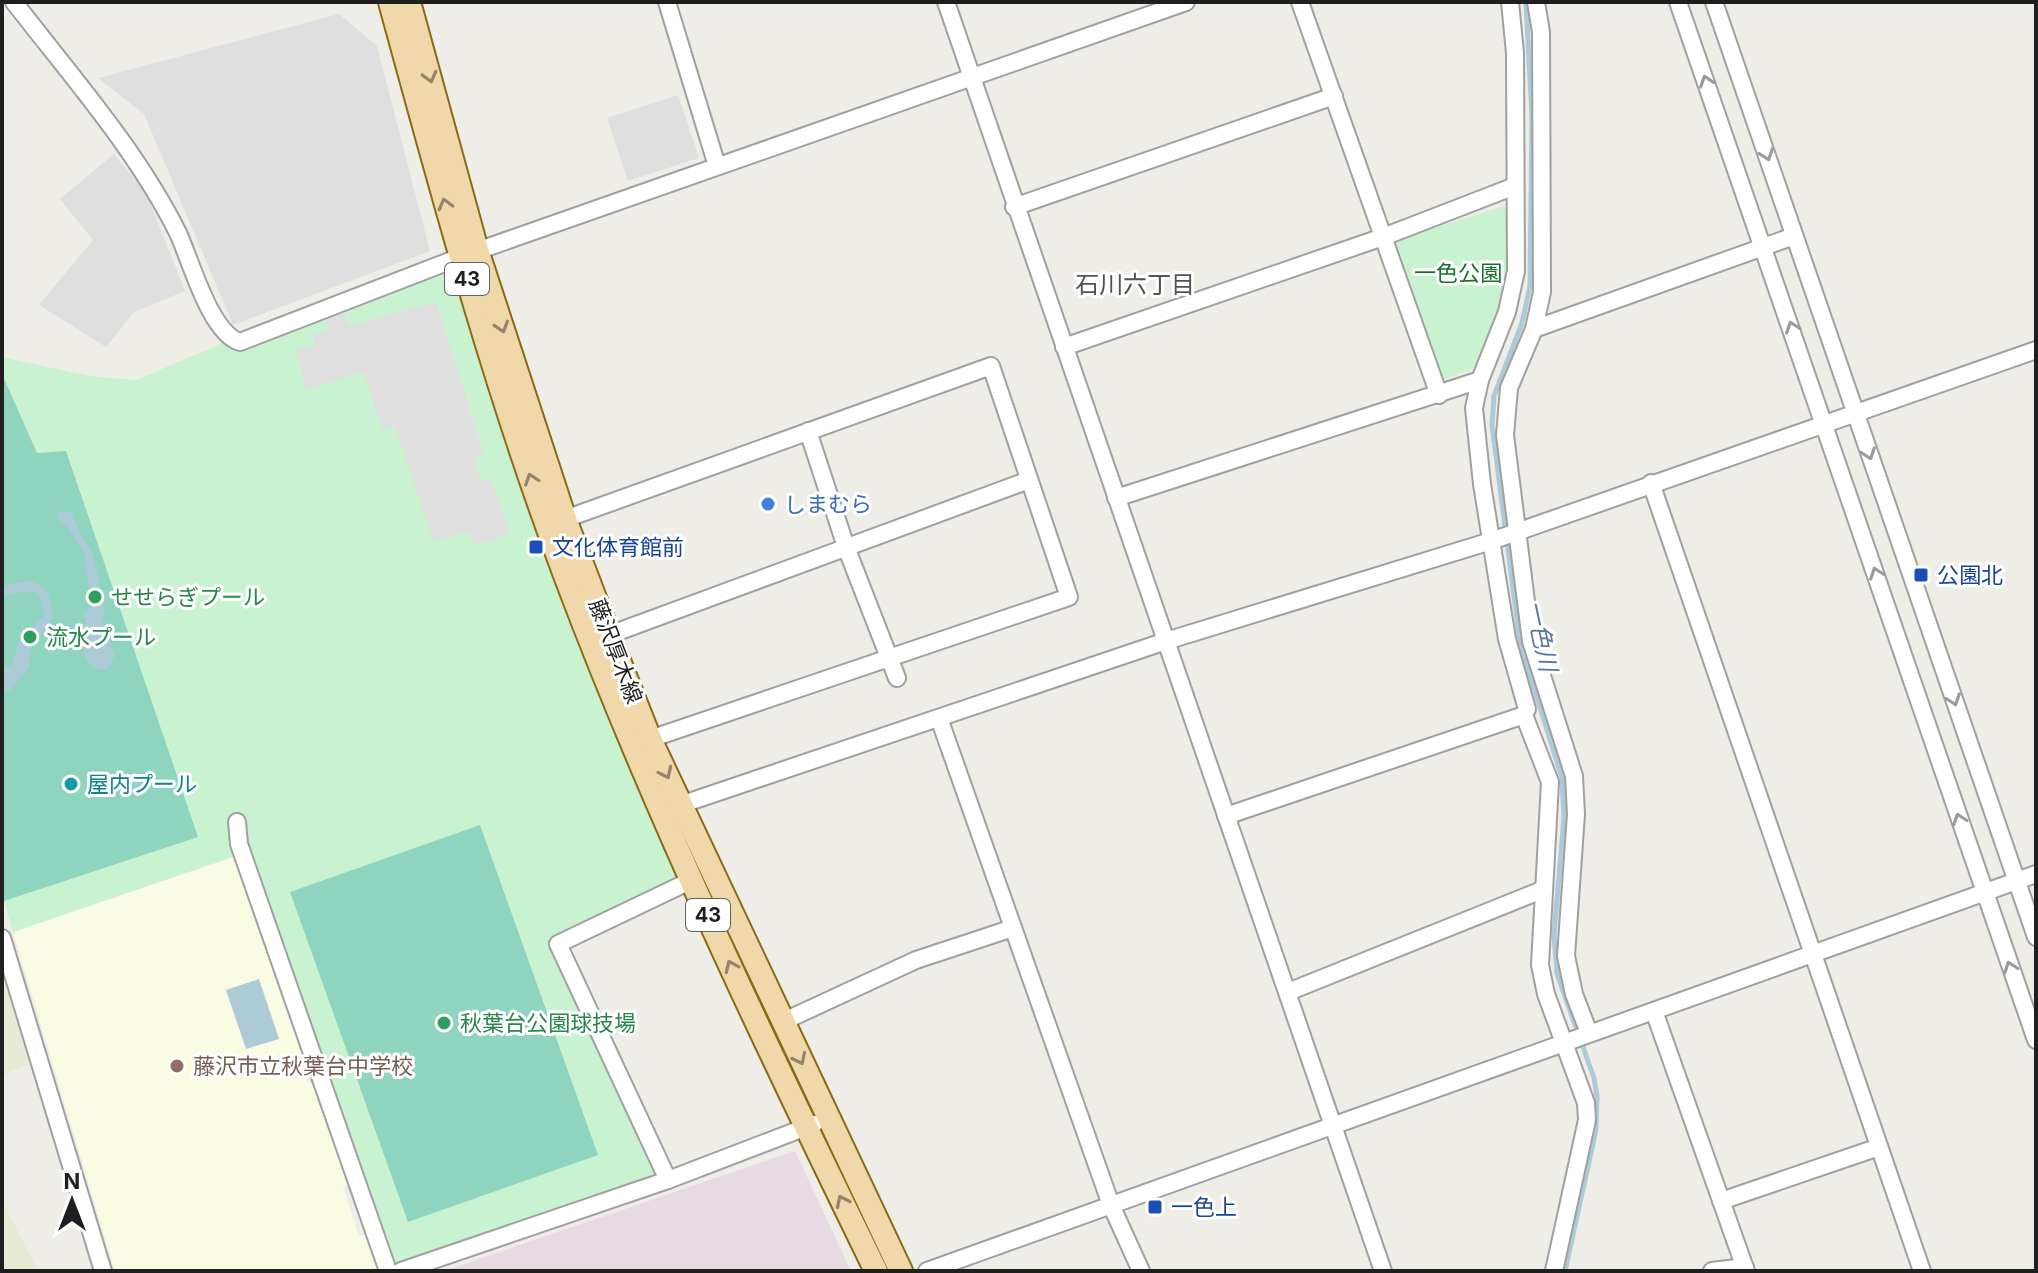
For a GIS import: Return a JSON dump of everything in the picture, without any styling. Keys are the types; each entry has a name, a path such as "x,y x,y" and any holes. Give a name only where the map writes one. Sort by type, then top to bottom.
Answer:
{"main road":[{"name":"藤沢厚木線","path":"390,2 468,253 565,519 650,739 901,1271"},
{"name":"藤沢厚木線","path":"409,2 506,409 566,579 692,880 876,1271"}],"street":[{"path":"14,2 140,166 179,235 218,323 232,339 249,341 468,253 1186,2"},
{"path":"667,2 717,166"},
{"path":"946,2 1014,207 1383,1271"},
{"path":"1300,2 1439,395"},
{"path":"1510,2 1515,53 1514,285 1480,380 1474,408 1476,434 1531,641 1574,776 1576,814 1566,956 1587,1034"},
{"path":"1226,816 1524,715 1527,709 1507,639 1503,536 1504,417 1509,388 1534,329 1543,267 1541,32 1536,2"},
{"path":"1678,2 2036,1040"},
{"path":"1714,2 2036,937"},
{"path":"1014,207 1334,96"},
{"path":"1064,347 1383,237 1515,186"},
{"path":"1534,329 1794,236"},
{"path":"680,805 1166,641 1503,536 2036,350"},
{"path":"565,519 991,366 1069,597 650,739"},
{"path":"1116,498 1480,380"},
{"path":"808,431 846,547 897,678"},
{"path":"609,635 1029,480"},
{"path":"1651,483 1922,1271"},
{"path":"1524,715 1550,782 1540,965 1584,1093 1587,1120 1554,1271"},
{"path":"939,718 1111,1205 1141,1271"},
{"path":"237,822 239,844 388,1271"},
{"path":"927,1271 2036,874"},
{"path":"668,1180 558,944 692,880"},
{"path":"1288,992 1542,890"},
{"path":"782,1022 916,960 1013,928"},
{"path":"2,938 103,1271"},
{"path":"1654,1011 1746,1269 1712,1271"},
{"path":"401,1271 668,1180 829,1117"},
{"path":"1721,1201 1879,1147"}],"shaded area":[{"path":"339,14 377,46 430,251 233,325 144,114 98,78"},
{"path":"678,95 699,158 628,181 607,118"},
{"path":"114,154 146,193 185,291 134,312 106,347 39,305 93,240 60,199"},
{"path":"436,302 484,454 474,459 482,481 491,479 510,534 474,545 469,531 434,542 395,426 382,429 364,372 307,389 295,350 315,345 313,335 329,331 324,317 342,310 348,326"},
{"name":"藤沢市立秋葉台中学校","path":"236,856 304,1048 300,1061 304,1077 320,1093 352,1183 343,1187 359,1236 367,1233 379,1269 374,1271 115,1271 13,932"},
{"path":"2,953 34,1062 2,1075"},
{"path":"795,1151 851,1271 444,1271"},
{"path":"2,1200 38,1271 2,1271"}],"green space":[{"name":"一色公園","path":"1514,203 1504,287 1494,328 1477,367 1442,380 1393,241"},
{"path":"460,257 692,880 558,944 668,1180 388,1271 236,856 13,932 2,894 2,357 90,376 136,380 232,339"},
{"path":"2,374 37,453 66,451 198,837 4,901"},
{"name":"秋葉台公園球技場","path":"480,825 598,1155 408,1222 290,892"}],"water":[{"name":"せせらぎプール","path":"61,510 73,514 93,556 105,614 101,621 115,655 107,670 89,663 84,653 79,633 86,625 84,614 92,607 85,555 68,527 56,518"},
{"name":"流水プール","path":"29,581 41,586 48,594 53,618 32,644 29,667 11,690 2,690 2,668 12,665 19,639 45,615 39,594 33,591 2,595 2,586"},
{"path":"259,979 279,1039 246,1049 226,990"}],"waterway":[{"name":"一色川","path":"1526,2 1532,117 1530,286 1522,323 1494,396 1492,425 1520,643 1562,778 1564,817 1554,935 1557,974 1594,1078 1597,1096 1596,1130 1565,1271"}],"place":[{"name":"しまむら","path":"768,504"},
{"name":"文化体育館前","path":"536,547"},
{"name":"公園北","path":"1921,575"},
{"name":"せせらぎプール","path":"95,597"},
{"name":"流水プール","path":"30,637"},
{"name":"屋内プール","path":"71,784"},
{"name":"秋葉台公園球技場","path":"444,1023"},
{"name":"藤沢市立秋葉台中学校","path":"177,1066"},
{"name":"一色上","path":"1155,1207"}],"district":[{"name":"石川六丁目","path":"1135,285"}]}
